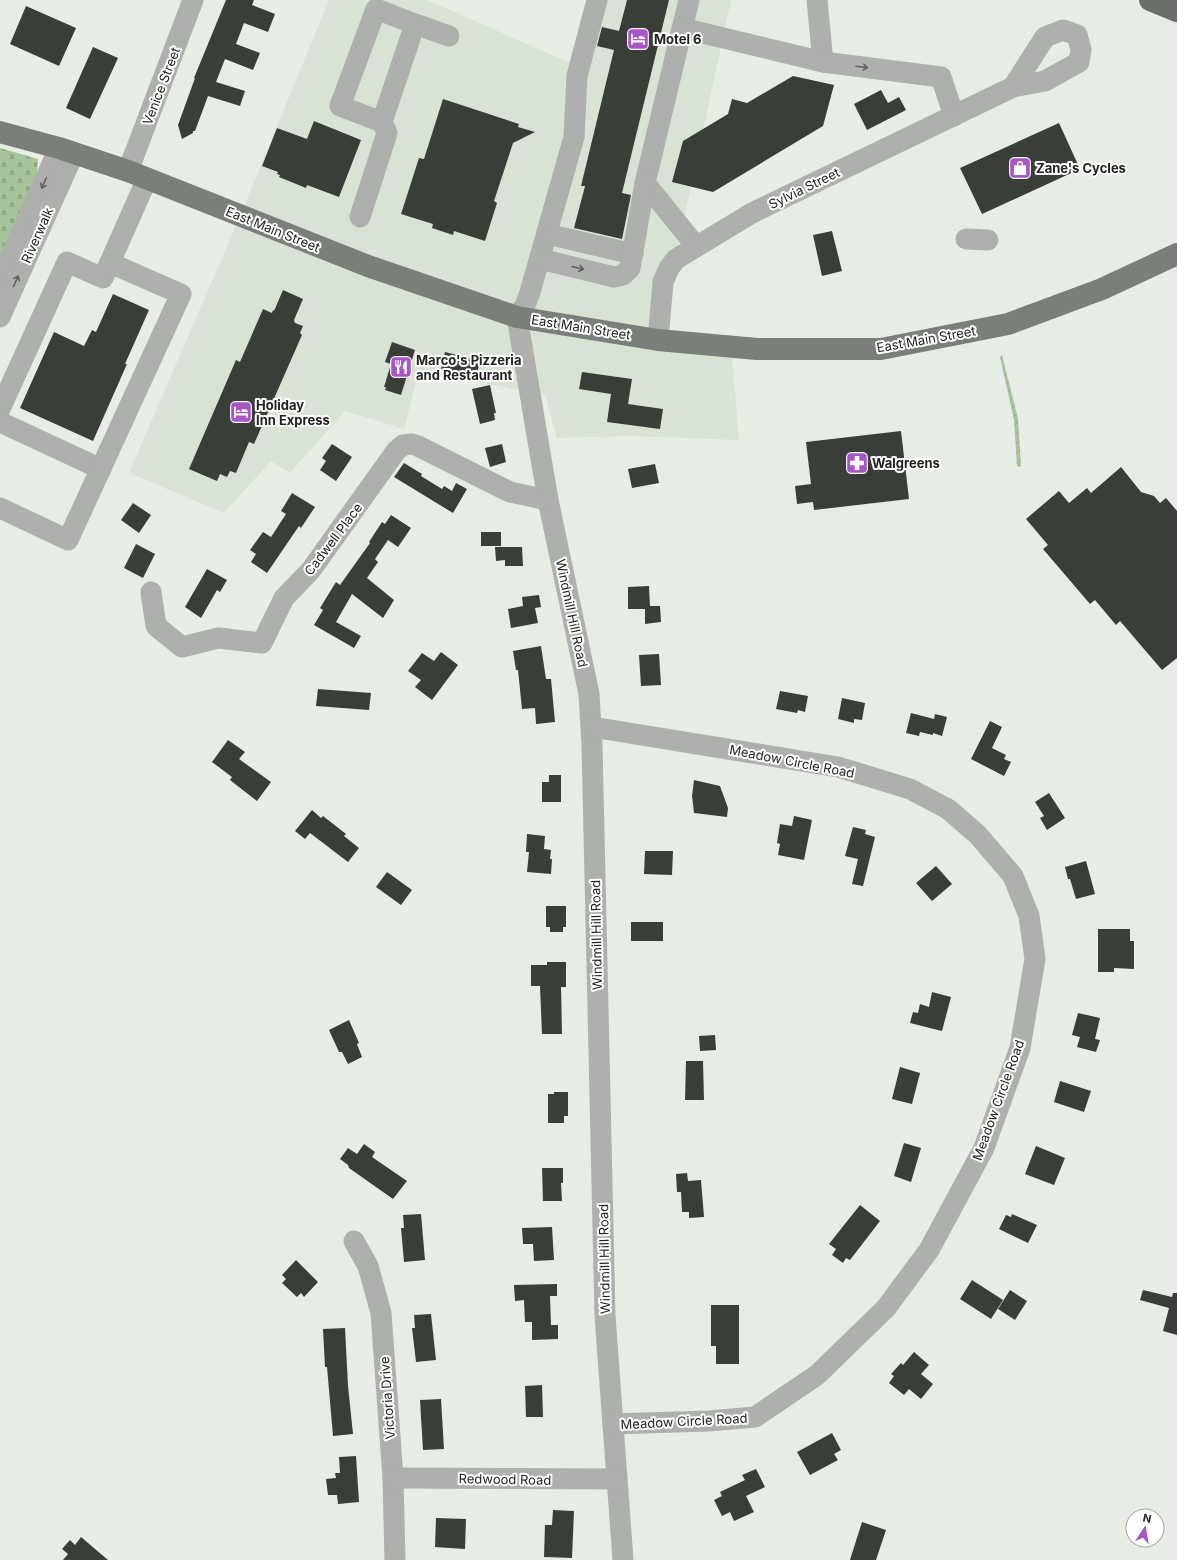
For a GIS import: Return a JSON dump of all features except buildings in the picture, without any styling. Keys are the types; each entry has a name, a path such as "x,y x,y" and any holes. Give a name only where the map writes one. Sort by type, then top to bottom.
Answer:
{"highway":[{"path":"1150,0 1177,11"}],"main road":[{"name":"East Main Street","path":"0,132 67,150 138,175 368,266 517,317 658,340 757,348 882,349 1008,324 1102,289 1177,254"}],"street":[{"name":"Venice Street","path":"0,409 67,262 104,278 193,0"},
{"path":"517,317 525,306 530,292 574,137 577,76 597,0"},
{"path":"540,259 614,277 623,275 630,268 645,183 689,0"},
{"path":"817,0 823,62"},
{"path":"382,122 340,106 376,10 449,36"},
{"path":"360,217 387,133 382,122 414,24"},
{"path":"682,28 823,62 941,77 954,116"},
{"name":"Sylvia Street","path":"658,340 663,282 665,275 676,259 752,213 1014,87"},
{"name":"Riverwalk","path":"0,281 67,150"},
{"name":"Riverwalk","path":"0,317 67,150"},
{"path":"645,183 696,246"},
{"path":"547,234 633,254"},
{"path":"966,239 988,240"},
{"path":"0,508 68,540 182,294 110,263"},
{"name":"Windmill Hill Road","path":"517,317 548,500 589,694 592,727 605,1316 622,1560"},
{"path":"0,422 101,469"},
{"name":"Cadwell Place","path":"151,592 156,626 182,646 218,638 262,643 284,598 311,570 396,451 403,445 412,444 418,446 510,492 548,500"},
{"name":"Meadow Circle Road","path":"592,727 838,767 910,789 948,808 978,835 1013,876 1029,916 1035,959 1020,1048 984,1148 929,1250 886,1308 817,1374 755,1418 613,1424"},
{"name":"Victoria Drive","path":"354,1241 368,1266 381,1313 393,1478 395,1560"},
{"name":"Redwood Road","path":"393,1478 617,1479"}],"shaded area":[{"path":"329,0 427,0 579,67 594,0 731,0 658,340 731,346 739,440 630,436 557,438 545,395 419,370 404,429 345,411 290,473 271,461 224,513 129,473 240,216"}],"green space":[{"path":"0,148 38,159 36,183 0,263"},
{"path":"1002,355 1018,419 1020,467 1017,466 1014,420 1000,357"}],"place":[{"name":"Motel 6","path":"638,39"},
{"name":"Zane's Cycles","path":"1020,168"},
{"name":"Marco's Pizzeria and Restaurant","path":"401,367"},
{"name":"Holiday Inn Express","path":"241,412"},
{"name":"Walgreens","path":"857,463"}]}
